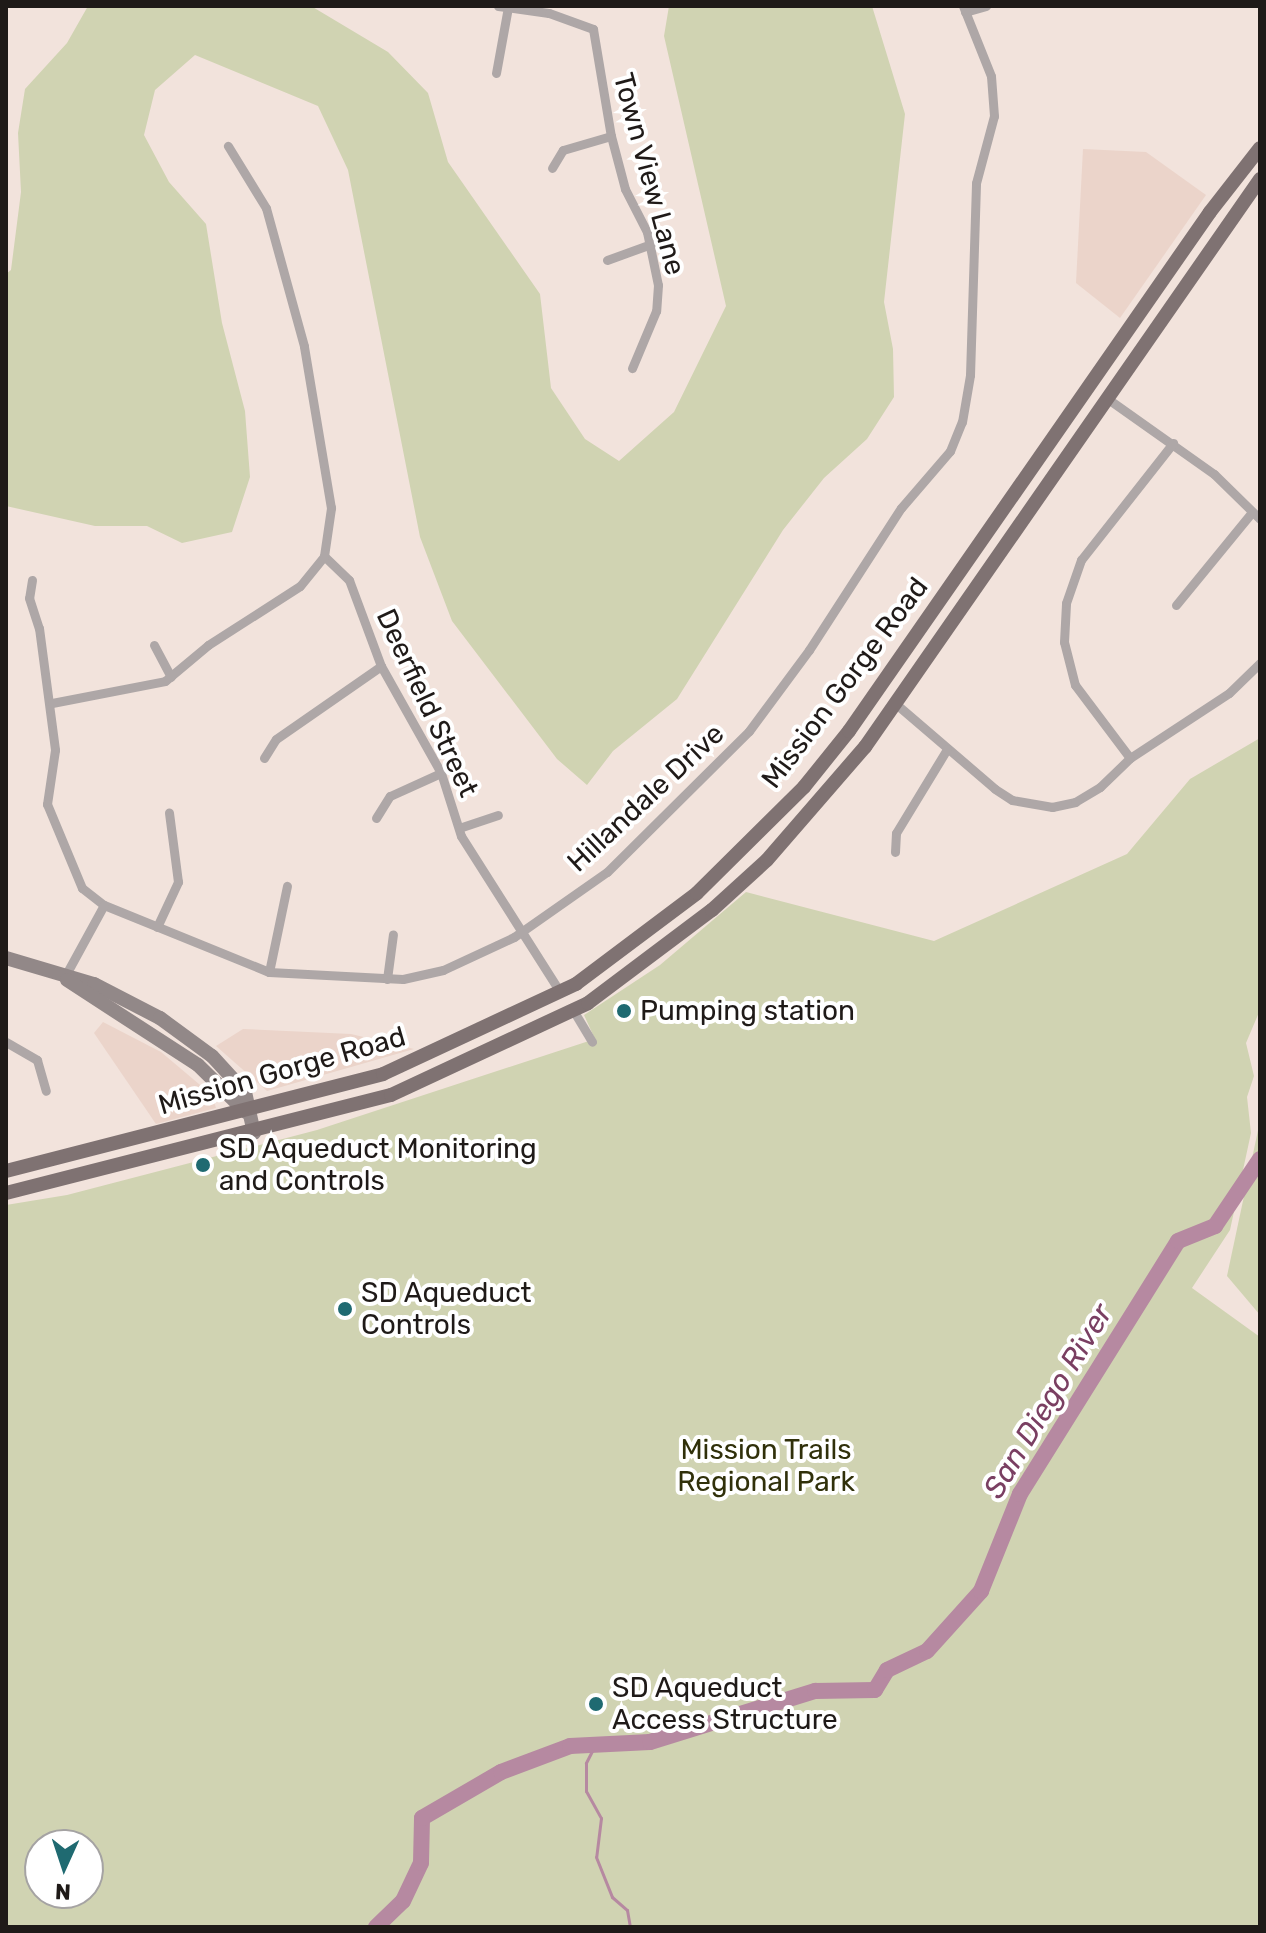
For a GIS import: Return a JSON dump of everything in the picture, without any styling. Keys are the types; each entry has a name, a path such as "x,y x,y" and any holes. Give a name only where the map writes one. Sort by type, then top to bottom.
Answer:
{"main road":[{"name":"Mission Gorge Road","path":"6,1171 246,1112 383,1074 560,992 697,893 804,787 1260,148"},
{"name":"Mission Gorge Road","path":"6,1193 254,1133 391,1095 573,1010 712,910 767,860 824,799 896,704 1260,179"},
{"path":"6,958 64,978 198,1065 246,1112 254,1133"}],"street":[{"path":"496,73 508,7 498,6"},
{"path":"964,9 986,6"},
{"name":"Town View Lane","path":"508,7 589,25 594,34 611,136 625,189 651,244 656,311 632,368"},
{"name":"Hillandale Drive","path":"32,580 29,598 39,628 52,703 55,750 47,804 82,888 104,905 269,972 387,979 443,970 523,931 607,872 749,731 809,650 901,508 950,451 962,422 970,375 976,183 994,116 991,76 964,9"},
{"path":"552,168 563,150 611,136"},
{"path":"52,703 137,690 171,677 208,645 300,586 324,556 331,508 304,346 266,208 228,146"},
{"path":"607,260 651,244"},
{"path":"1108,399 1173,443 1256,515 1176,605"},
{"path":"1130,758 1075,685 1064,642 1066,603 1081,560 1173,443"},
{"name":"Deerfield Street","path":"324,556 349,580 381,666 441,773 459,828 560,992"},
{"path":"154,645 171,677"},
{"path":"896,704 1012,800 1052,807 1075,802 1100,787 1130,758 1229,693 1260,663"},
{"path":"264,758 276,739 381,666"},
{"path":"895,852 896,833 947,749"},
{"path":"376,818 390,796 441,773"},
{"path":"157,927 178,882 169,813"},
{"path":"459,828 498,815"},
{"path":"269,972 287,886"},
{"path":"64,978 104,905"},
{"path":"387,979 393,934"},
{"path":"573,1010 592,1042"},
{"path":"6,1042 37,1060 46,1091"}],"shaded area":[{"path":"1083,149 1146,152 1206,195 1120,318 1076,283"},
{"path":"103,1022 161,1052 212,1095 216,1108 156,1124 94,1033"},
{"path":"243,1029 351,1034 414,1049 267,1091 216,1046"}],"green space":[{"path":"88,6 311,6 388,52 428,93 448,162 540,294 551,388 585,439 619,461 674,412 726,306 664,36 669,6 872,6 905,114 884,302 893,349 894,397 867,439 824,478 783,530 677,699 613,751 587,785 557,759 452,621 420,537 348,170 318,106 195,55 155,90 144,135 169,182 206,224 222,323 245,411 250,477 232,532 182,543 147,526 95,526 6,506 6,274 11,270 21,192 18,133 25,89 67,43"},
{"name":"Mission Trails Regional Park","path":"1260,738 1260,1010 1246,1043 1254,1076 1247,1097 1251,1133 1230,1230 1192,1288 1260,1337 1260,1927 6,1927 6,1205 67,1195 317,1130 595,1039 584,1015 660,965 746,892 934,941 1127,854 1190,779"},
{"path":"1260,1121 1260,1315 1227,1276"}],"waterway":[{"name":"San Diego River","path":"376,1927 403,1901 421,1863 422,1818 501,1772 570,1746 650,1742 815,1691 875,1690 887,1670 927,1651 981,1591 1020,1494 1178,1241 1215,1226 1260,1159"},
{"path":"594,1747 586,1763 586,1791 601,1818 596,1857 612,1897 627,1910 630,1927"}],"place":[{"name":"Pumping station","path":"624,1011"},
{"name":"SD Aqueduct Monitoring and Controls","path":"203,1165"},
{"name":"SD Aqueduct Controls","path":"345,1309"},
{"name":"SD Aqueduct Access Structure","path":"596,1704"}]}
